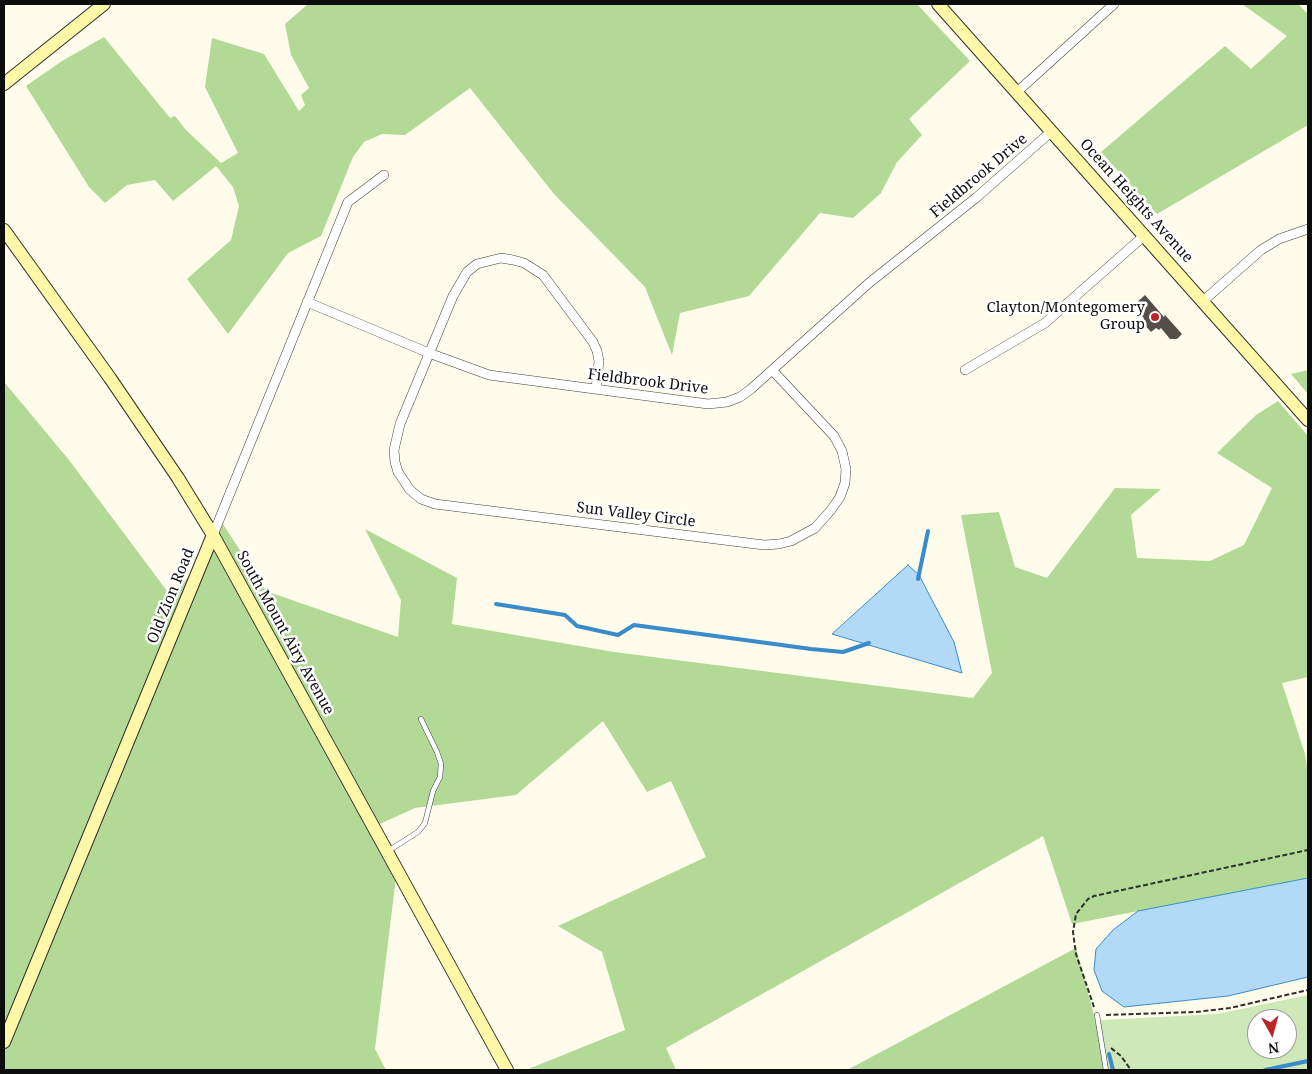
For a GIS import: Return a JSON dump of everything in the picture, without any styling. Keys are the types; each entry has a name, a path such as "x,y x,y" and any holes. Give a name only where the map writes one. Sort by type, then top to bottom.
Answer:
{"street":[{"path":"4,84 104,4"},
{"name":"Ocean Heights Avenue","path":"938,4 1308,420"},
{"path":"1017,92 1114,4"},
{"name":"Fieldbrook Drive","path":"307,302 429,353 489,375 714,404 734,399 746,393 773,371 869,283 977,197 1052,131"},
{"name":"Old Zion Road","path":"4,1042 348,202 384,175"},
{"path":"1203,300 1261,250 1279,239 1308,229"},
{"name":"South Mount Airy Avenue","path":"4,230 110,378 178,478 213,535 507,1070"},
{"path":"965,370 1045,323 1145,235"},
{"name":"Sun Valley Circle","path":"596,389 599,361 593,342 543,275 524,263 501,258 477,264 467,272 453,296 400,424 394,450 398,472 410,490 421,499 434,504 764,545 791,541 814,528 831,510 840,497 845,483 846,469 842,451 834,436 773,371"}],"lane":[{"path":"387,852 418,832 425,823 433,791 440,777 441,764 421,719"},
{"path":"1097,1015 1106,1070"}],"path":[{"path":"1308,850 1094,896 1078,909 1073,932 1076,954 1097,1015 1196,1012 1230,1008 1308,990"},
{"path":"1100,1041 1117,1052 1131,1070"}],"green space":[{"path":"308,4 917,4 970,61 909,119 922,135 897,162 881,193 853,218 820,213 749,296 680,313 672,355 645,287 554,194 470,88 405,135 382,134 364,142 353,157 321,236 288,253 228,334 187,279 231,240 239,206 233,187 216,166 173,201 155,180 127,185 105,203 89,187 26,86 62,61 104,37 170,118 175,116 186,130 221,163 238,153 205,87 212,38 264,54 299,111 305,105 301,95 309,88 291,55 285,24"},
{"path":"1242,4 1298,4 1308,14 1308,125 1157,214 1101,152 1225,46 1251,69 1287,36"},
{"path":"1308,370 1308,394 1291,374"},
{"path":"4,379 5,383 69,460 173,599 223,524 266,591 398,637 401,600 365,529 457,578 452,624 614,652 973,698 992,673 961,515 999,512 1015,567 1047,578 1115,488 1161,489 1131,515 1137,558 1210,561 1244,545 1272,488 1217,453 1256,415 1278,401 1308,436 1308,677 1282,683 1305,754 1308,774 1308,878 1072,924 1043,836 666,1048 676,1070 526,1070 625,1030 602,952 558,926 706,857 671,781 647,792 603,721 516,795 415,808 371,828 397,869 375,1049 386,1070 4,1070"},
{"path":"1076,948 1094,1015 1104,1070 847,1070"},
{"path":"1308,995 1308,1070 1092,1070 1094,1023 1102,1020 1217,1014"}],"water":[{"path":"908,565 919,575 954,642 962,673 832,634"},
{"path":"1308,878 1308,977 1228,996 1124,1007 1102,991 1094,970 1096,949 1113,930 1138,911"}],"building":[{"name":"Clayton/Montegomery Group","path":"1145,295 1182,334 1177,339 1170,339 1161,328 1159,330 1156,328 1151,332 1142,322 1144,314 1135,304"}],"waterway":[{"path":"918,579 928,531"},
{"path":"496,604 565,615 577,626 618,635 634,625 843,652 869,643"},
{"path":"1109,1054 1113,1070"},
{"path":"1265,1070 1308,1061"}],"place":[{"name":"Clayton/Montegomery Group","path":"1155,317"}]}
